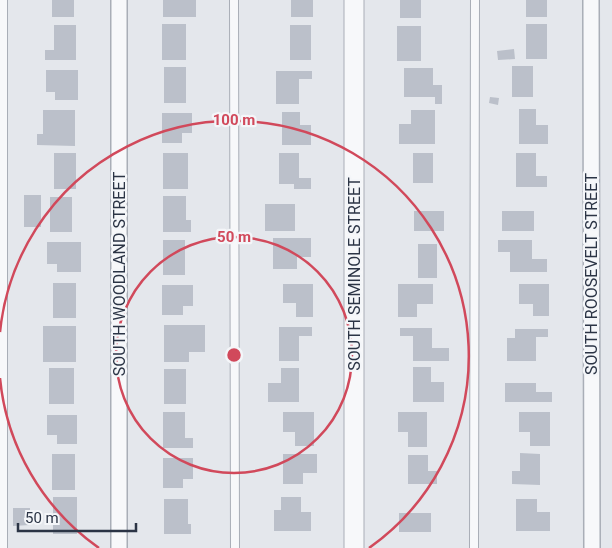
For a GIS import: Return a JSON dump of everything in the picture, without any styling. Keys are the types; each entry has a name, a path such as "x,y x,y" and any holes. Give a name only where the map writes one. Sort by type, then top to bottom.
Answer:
{"street":[{"name":"SOUTH WOODLAND STREET","path":"119,0 120,548"},
{"name":"SOUTH SEMINOLE STREET","path":"354,0 354,548"},
{"name":"SOUTH ROOSEVELT STREET","path":"591,0 592,548"}],"lane":[{"path":"3,0 3,548"},
{"path":"234,0 235,548"},
{"path":"474,548 475,0"}],"building":[{"path":"52,0 74,0 74,17 52,17"},
{"path":"163,0 196,0 196,17 163,17"},
{"path":"291,0 313,0 313,17 291,17"},
{"path":"400,0 421,0 421,18 400,18"},
{"path":"526,0 547,0 547,17 526,17"},
{"path":"162,24 186,24 186,60 162,60"},
{"path":"526,24 547,24 547,59 526,59"},
{"path":"54,25 76,25 76,60 45,60 45,50 54,50"},
{"path":"290,25 311,25 311,60 290,60"},
{"path":"397,26 421,26 421,61 397,61"},
{"path":"514,49 515,59 498,60 497,51"},
{"path":"512,66 533,66 533,97 512,97"},
{"path":"164,67 186,67 186,103 164,103"},
{"path":"404,68 433,68 433,85 442,85 442,104 435,104 435,97 404,97"},
{"path":"46,70 78,70 78,100 55,100 55,92 46,92"},
{"path":"276,71 312,71 312,79 299,79 299,104 276,104"},
{"path":"490,97 499,98 498,105 489,103"},
{"path":"519,109 536,109 536,125 548,125 548,144 519,144"},
{"path":"43,110 75,110 75,146 37,145 37,134 43,134"},
{"path":"411,110 435,110 435,144 399,144 399,124 411,124"},
{"path":"282,112 300,112 300,125 311,125 311,145 282,145"},
{"path":"162,113 192,113 192,133 182,133 182,143 162,143"},
{"path":"54,153 76,153 76,189 54,189"},
{"path":"163,153 188,153 188,189 163,189"},
{"path":"279,153 299,153 299,178 311,178 311,189 294,189 294,184 279,184"},
{"path":"413,153 433,153 433,183 413,183"},
{"path":"516,153 536,153 536,176 547,176 547,187 516,187"},
{"path":"24,195 41,195 41,227 24,227"},
{"path":"163,196 186,196 186,220 191,220 191,232 163,232"},
{"path":"50,197 72,197 72,232 50,232"},
{"path":"265,204 295,204 295,231 265,231"},
{"path":"414,211 444,211 444,231 414,231"},
{"path":"502,211 534,211 534,231 502,231"},
{"path":"273,238 311,238 311,257 297,257 297,269 273,269"},
{"path":"163,240 185,240 185,275 163,275"},
{"path":"498,240 532,240 532,259 547,259 547,272 510,272 510,252 498,252"},
{"path":"47,242 81,242 81,272 57,272 57,264 47,264"},
{"path":"418,244 437,244 437,278 418,278"},
{"path":"53,283 76,283 76,318 53,318"},
{"path":"283,284 313,284 313,317 296,317 296,303 283,303"},
{"path":"398,284 433,284 433,304 417,304 417,317 398,317"},
{"path":"519,284 549,284 549,316 533,316 533,304 519,304"},
{"path":"162,285 193,285 193,306 183,306 183,315 162,315"},
{"path":"164,325 205,325 205,352 189,352 189,362 164,362"},
{"path":"43,326 76,326 76,362 43,362"},
{"path":"279,327 312,327 312,336 299,336 299,361 279,361"},
{"path":"400,328 432,328 432,348 449,348 449,361 413,361 413,336 400,336"},
{"path":"515,329 548,329 548,337 536,337 536,361 507,361 507,338 515,338"},
{"path":"413,367 431,367 431,382 444,382 444,402 413,402"},
{"path":"49,368 74,368 74,404 49,404"},
{"path":"281,368 299,368 299,402 268,402 268,383 281,383"},
{"path":"164,369 186,369 186,404 164,404"},
{"path":"505,383 536,383 536,392 552,392 552,402 505,402"},
{"path":"163,412 185,412 185,438 193,438 193,448 163,448"},
{"path":"283,412 314,412 314,446 295,446 295,432 283,432"},
{"path":"398,412 427,412 427,447 408,447 408,432 398,432"},
{"path":"519,412 550,412 550,446 530,446 530,432 519,432"},
{"path":"47,415 77,415 77,444 57,444 57,435 47,435"},
{"path":"520,453 540,454 540,485 512,484 512,471 520,471"},
{"path":"52,454 75,454 75,490 52,490"},
{"path":"283,454 317,454 317,473 303,473 303,484 283,484"},
{"path":"408,455 428,455 428,471 437,471 437,484 408,484"},
{"path":"163,458 193,458 193,479 183,479 183,488 163,488"},
{"path":"53,497 77,497 77,534 53,534"},
{"path":"281,497 301,497 301,512 311,512 311,531 274,531 274,510 281,510"},
{"path":"164,499 188,499 188,524 191,524 191,534 164,534"},
{"path":"516,499 537,499 537,512 550,512 550,531 516,531"},
{"path":"13,508 30,508 30,525 13,526"},
{"path":"399,513 431,513 431,532 399,532"}]}
